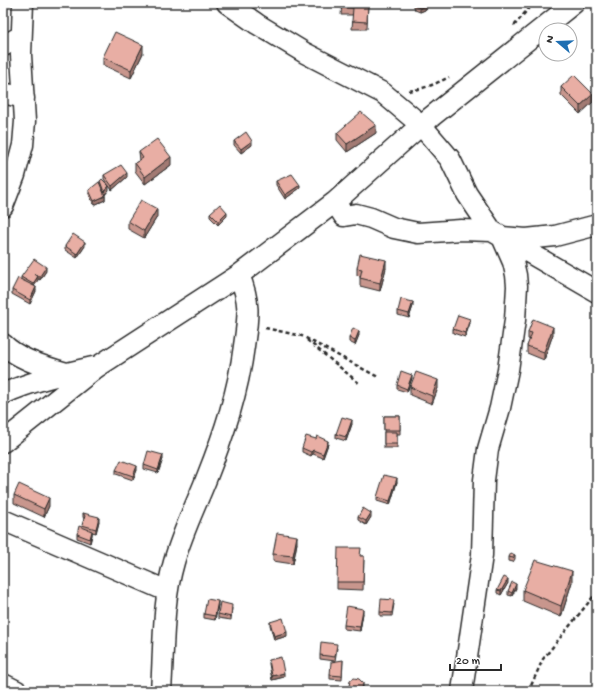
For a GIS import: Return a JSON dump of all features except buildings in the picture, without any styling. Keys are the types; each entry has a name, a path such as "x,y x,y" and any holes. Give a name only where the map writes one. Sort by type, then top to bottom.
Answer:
{"street":[{"path":"3,206 23,145 25,121 20,55 23,3"},
{"path":"227,3 257,24 305,53 383,93 421,125 450,159 467,194 497,234 513,262 517,286 515,320 508,370 500,408 488,449 484,480 482,555 462,691"},
{"path":"3,442 97,367 239,275 335,202 421,125 574,3"},
{"path":"3,46 21,36"},
{"path":"3,93 24,98"},
{"path":"335,202 344,216 356,214 372,218 394,228 418,232 461,230 526,239 555,236 597,225"},
{"path":"497,234 597,292"},
{"path":"161,691 167,590 181,541 207,476 232,406 242,364 249,312 244,288 239,275"},
{"path":"6,349 39,364 66,373"},
{"path":"3,394 16,388 66,373 97,367"},
{"path":"3,520 167,590"},
{"path":"3,684 17,691"}],"path":[{"path":"383,93 416,90 435,84 454,75"},
{"path":"247,325 302,336 378,377"},
{"path":"302,336 360,384"},
{"path":"527,691 530,688 543,659 597,592"}]}
